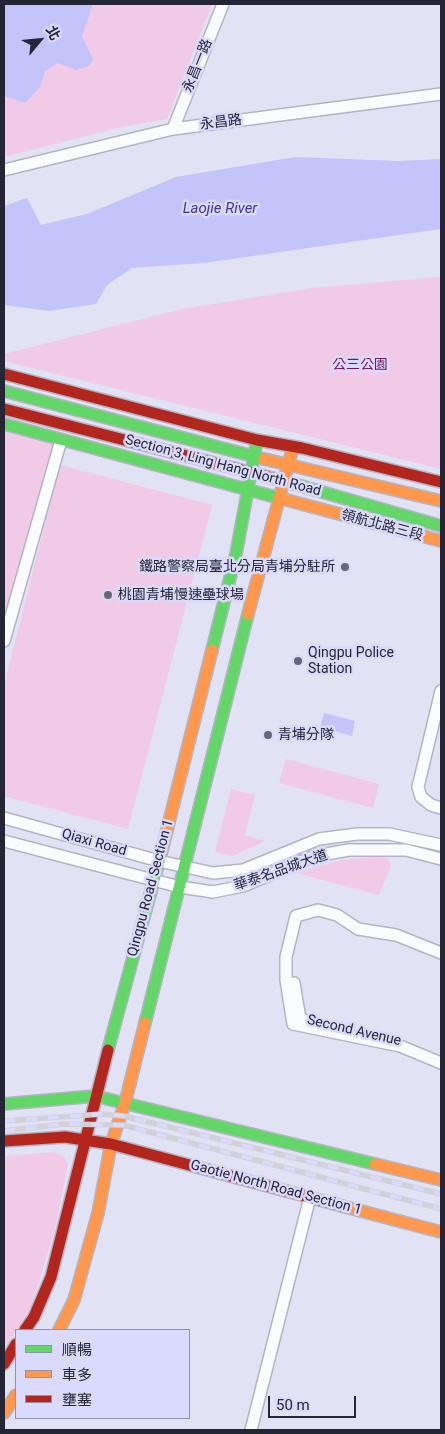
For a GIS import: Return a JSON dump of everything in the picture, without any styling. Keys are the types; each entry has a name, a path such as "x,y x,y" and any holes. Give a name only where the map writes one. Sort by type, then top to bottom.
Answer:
{"main road":[{"path":"4,374 257,440 441,482"},
{"name":"Section 3, Ling Hang North Road","path":"4,391 288,465 441,501"},
{"name":"Section 3, Ling Hang North Road","path":"4,408 250,471 441,526"},
{"name":"領航北路三段","path":"4,424 246,487 441,541"},
{"name":"Qingpu Road Section 1","path":"27,1329 34,1317 51,1277 95,1096 159,861 236,554 246,487 257,440"},
{"name":"Qingpu Road Section 1","path":"60,1329 74,1300 98,1213 111,1144 125,1103 278,497 293,447"},
{"path":"4,1104 95,1096 441,1180"},
{"name":"Gaotie North Road Section 1","path":"4,1141 64,1136 111,1144 441,1232"},
{"path":"4,1364 15,1346"},
{"path":"4,1413 15,1396"}],"street":[{"name":"永昌一路","path":"173,129 223,4"},
{"name":"永昌路","path":"4,170 173,129 441,94"},
{"path":"4,641 61,440"},
{"path":"441,691 418,787 421,797 431,806 441,808"},
{"name":"Qiaxi Road","path":"4,818 185,867"},
{"name":"華泰名品城大道","path":"185,867 213,873 243,870 319,839 357,834 389,834 441,845"},
{"name":"Qiaxi Road","path":"4,841 180,887"},
{"name":"華泰名品城大道","path":"180,887 213,892 243,886 315,856 349,850 406,850 441,859"},
{"path":"441,953 396,935 358,929 337,915 318,910 296,916 286,957 286,980 292,1024 400,1046 441,1063"},
{"name":"Second Avenue","path":"441,960 396,942 357,936 333,922 318,918 302,922 292,960 300,1019 397,1039 441,1056"},
{"path":"251,1430 310,1197"}],"green space":[{"path":"4,4 212,4 167,119 121,127 4,157"},
{"name":"公三公園","path":"441,277 441,469 4,361 4,354 182,309 313,288"},
{"path":"4,432 54,443 4,624"},
{"name":"桃園青埔慢速壘球場","path":"60,465 212,505 128,829 4,796 4,685"},
{"path":"286,759 379,784 373,808 279,783"},
{"path":"231,789 255,795 245,835 265,841 233,856 215,852"},
{"path":"380,857 389,859 391,866 379,895 296,873 341,860"},
{"path":"53,1152 64,1156 68,1164 54,1233 31,1307 17,1329 15,1329 4,1349 4,1156"}],"water":[{"path":"4,4 93,4 82,36 93,59 89,66 76,70 58,63 45,71 40,87 25,103 4,96"},
{"name":"Laojie River","path":"295,157 399,161 441,159 441,229 204,263 132,268 107,285 96,304 49,311 4,305 4,206 27,198 41,225 87,214 176,177"},
{"path":"324,713 355,721 352,736 320,727"}],"railway":[{"path":"4,1121 102,1114 124,1116 441,1194"},
{"path":"4,1131 63,1124 123,1125 441,1209"}],"traffic: fast":[{"path":"4,391 264,459"},
{"path":"4,424 279,498"},
{"path":"212,650 236,554 257,440"},
{"path":"280,480 441,526"},
{"path":"145,1023 248,614"},
{"path":"108,1050 161,854"},
{"path":"4,1104 95,1096 375,1164"}],"traffic: slow":[{"path":"248,614 293,447"},
{"path":"264,459 441,501"},
{"path":"279,498 441,541"},
{"path":"161,854 212,650"},
{"path":"60,1329 74,1300 98,1213 111,1144 125,1103 145,1023"},
{"path":"375,1164 441,1180"},
{"path":"342,1206 441,1232"},
{"path":"4,1413 15,1396"}],"traffic: jam":[{"path":"4,374 257,440 302,448 441,482"},
{"path":"4,409 280,480"},
{"path":"26,1329 34,1317 51,1277 108,1050"},
{"path":"4,1141 65,1137 111,1144 342,1206"},
{"path":"4,1364 15,1346"}],"place":[{"name":"鐵路警察局臺北分局青埔分駐所","path":"345,567"},
{"name":"桃園青埔慢速壘球場","path":"108,595"},
{"name":"Qingpu Police Station","path":"298,661"},
{"name":"青埔分隊","path":"268,735"}]}
